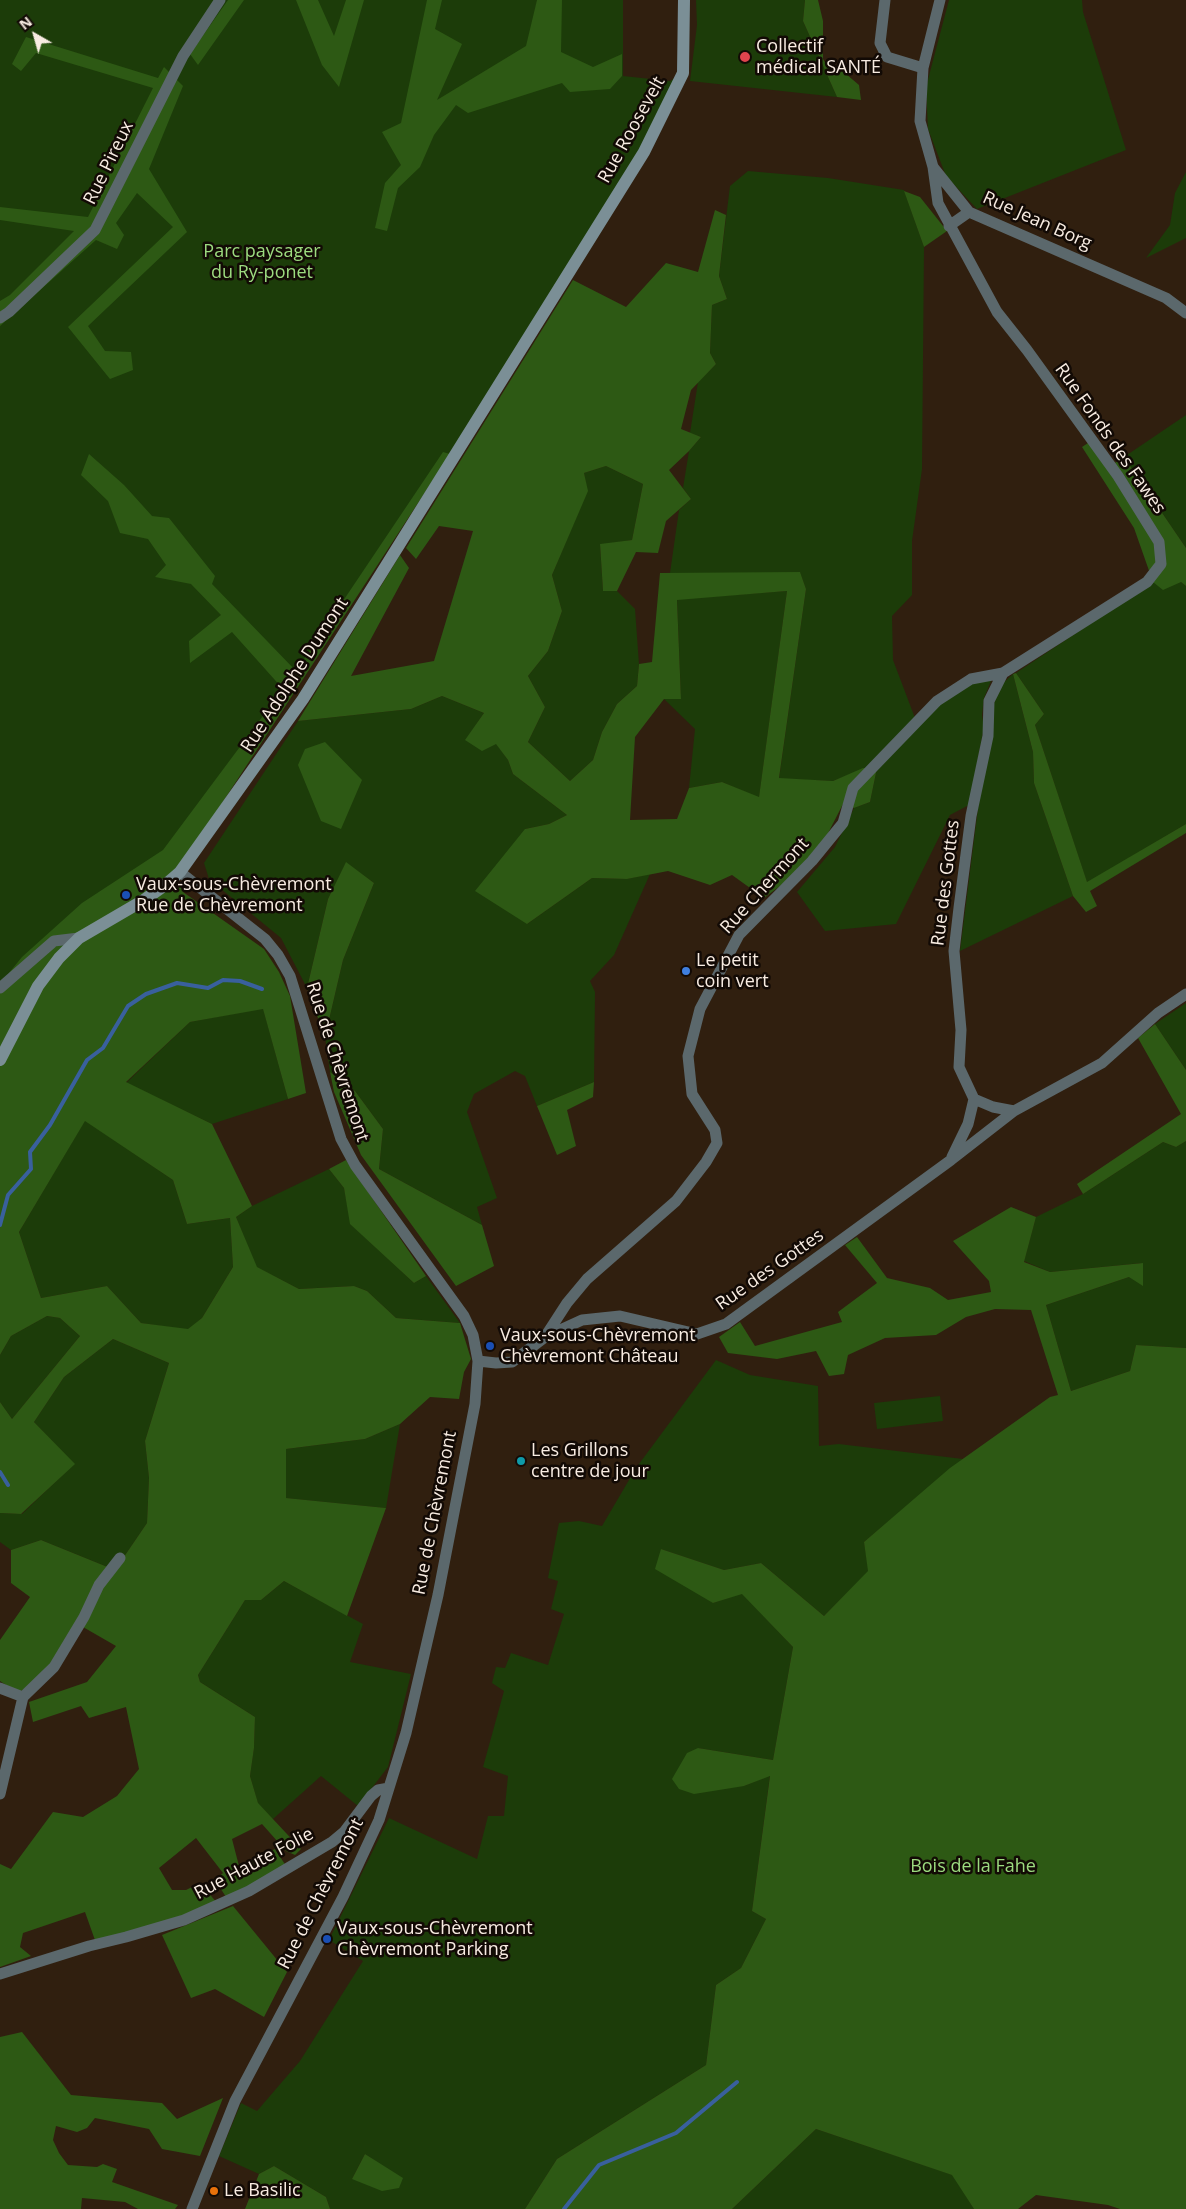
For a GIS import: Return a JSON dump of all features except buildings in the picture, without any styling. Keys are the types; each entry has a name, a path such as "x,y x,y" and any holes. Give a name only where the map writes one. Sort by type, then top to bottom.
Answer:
{"main road":[{"name":"Rue Roosevelt","path":"573,266 644,152 683,73 684,0"},
{"name":"Rue Adolphe Dumont","path":"0,1060 43,978 59,958 79,938 144,900 166,885 180,872 303,699 573,266"}],"street":[{"name":"Rue Pireux","path":"0,318 95,230 178,64 220,0"},
{"path":"885,0 880,43 887,57 922,68"},
{"name":"Rue Jean Borg","path":"940,0 922,68 920,121 933,167 969,212 1166,298 1186,313"},
{"name":"Rue Fonds des Fawes","path":"933,167 938,203 997,312 1027,350 1118,476 1159,542 1161,564 1147,582 1003,673"},
{"path":"949,226 969,212"},
{"name":"Rue des Gottes","path":"951,1160 968,1124 974,1099 959,1067 961,1030 954,951 971,816 988,736 989,701 1003,673"},
{"name":"Rue Chermont","path":"546,1337 566,1303 587,1279 676,1201 706,1162 717,1143 715,1130 692,1094 688,1056 700,1009 739,935 812,861 843,823 853,788 937,701 971,679 1003,673"},
{"name":"Rue de Chèvremont","path":"180,872 265,939 278,955 290,976 341,1140 355,1165 464,1316 474,1335 478,1361 475,1404 438,1595 406,1734 379,1820 343,1897 235,2101 192,2209"},
{"path":"0,988 54,941 79,938"},
{"name":"Rue des Gottes","path":"478,1361 512,1362 546,1337 582,1320 620,1316 697,1334 726,1324 951,1160 1014,1111 1102,1063 1158,1014 1186,994"},
{"path":"974,1099 993,1107 1014,1111"},
{"path":"0,1794 22,1697 54,1666 84,1618 99,1585 120,1558"},
{"path":"0,1688 22,1697"},
{"name":"Rue Haute Folie","path":"0,1974 89,1946 126,1938 184,1920 249,1891 332,1842 344,1832 371,1796 378,1790 389,1788"}],"green space":[{"name":"Parc paysager du Ry-ponet","path":"0,0 623,0 623,76 670,81 683,73 573,266 178,865 0,1051"},
{"path":"228,0 244,0 198,65 190,54"},
{"path":"296,0 318,0 334,36 346,0 364,0 339,87 322,65"},
{"path":"427,0 442,0 435,29 462,44 437,100 526,46 537,0 562,0 561,52 593,67 622,54 622,76 610,89 570,92 562,83 468,113 456,105 434,135 420,167 398,188 387,231 375,228 385,183 401,165 382,132 401,123"},
{"path":"696,0 805,0 803,21 837,97 690,81 697,25"},
{"path":"805,0 818,0 823,21 823,59 828,67 839,68 859,85 861,100 837,97 803,21"},
{"path":"949,0 1082,0 1083,12 1126,150 977,209 946,176 928,129 926,87"},
{"path":"26,37 158,78 164,67 183,86 149,169 187,232 88,326 105,351 131,352 133,370 110,379 68,327 173,227 137,193 116,223 124,235 117,249 96,240 0,326 0,301 10,295 74,231 0,220 0,207 88,217 153,88 36,53 21,71 12,64"},
{"path":"748,171 828,178 904,190 924,247 922,469 912,541 912,595 892,616 893,660 915,718 867,768 833,781 779,779 806,589 800,573 670,573 679,510 691,499 683,488 689,451 701,437 690,433 698,382 716,364 710,353 712,305 727,299 719,276 730,186"},
{"path":"1186,172 1186,238 1146,258 1170,225 1175,193"},
{"path":"904,191 920,197 947,231 924,247"},
{"path":"715,210 726,215 719,276 727,299 712,305 710,353 716,364 691,390 681,429 701,437 669,470 691,499 666,521 658,553 636,552 617,591 603,591 600,544 632,540 643,484 606,466 584,473 588,491 552,575 562,611 548,651 528,676 545,707 528,742 570,781 593,760 602,732 617,704 637,686 639,664 652,662 660,573 800,572 806,589 779,778 833,781 863,768 877,768 870,802 854,808 843,804 823,843 788,880 764,898 732,875 710,885 668,871 627,879 592,878 527,924 475,891 525,829 549,824 567,815 513,774 508,760 496,744 482,751 465,740 484,713 442,696 411,709 298,721 400,555 409,568 351,676 434,661 473,531 439,526 416,559 406,548 573,280 626,307 666,263 698,272","holes":["787,591 759,797 722,782 689,788 677,819 630,820 635,737 664,699 681,699 677,600"]},
{"path":"1186,415 1186,548 1124,457"},
{"path":"1091,441 1110,466 1124,457 1186,548 1186,586 1181,582 1163,590 1153,582 1134,528 1082,447"},
{"path":"443,452 450,454 179,869 174,872 183,892 264,949 279,972 290,996 306,1093 288,1099 263,1009 190,1022 126,1082 212,1124 252,1206 236,1217 257,1267 299,1289 354,1286 367,1291 396,1318 460,1323 471,1359 464,1372 459,1399 430,1397 400,1424 365,1439 286,1449 286,1498 386,1508 347,1616 284,1581 261,1600 245,1600 198,1675 200,1682 255,1717 254,1748 250,1776 258,1803 301,1849 295,1855 286,1851 262,1824 232,1839 239,1866 275,1849 288,1869 228,1900 215,1880 223,1873 196,1838 159,1868 172,1890 186,1890 200,1883 218,1904 96,1943 85,1912 23,1933 20,1947 31,1956 0,1967 0,1864 11,1869 53,1812 83,1817 117,1796 139,1769 126,1707 89,1718 81,1706 33,1722 29,1702 87,1682 116,1646 83,1627 53,1670 18,1693 0,1681 0,1640 30,1597 11,1583 11,1550 41,1540 115,1570 147,1523 149,1478 145,1441 169,1363 113,1339 64,1377 34,1422 75,1464 21,1514 0,1513 0,1402 12,1419 80,1336 60,1318 47,1316 11,1336 0,1355 0,984 22,957 82,903 163,850 283,689 232,632 190,663 189,641 221,615 191,584 155,577 166,565 148,539 120,533 108,501 81,475 89,454 124,485 152,516 169,518 215,576 212,584 296,671","holes":["85,1121 173,1180 187,1224 230,1218 233,1267 202,1318 188,1329 141,1323 107,1286 41,1298 19,1232"]},
{"path":"606,466 643,484 632,540 600,545 603,591 617,591 635,609 639,664 637,686 617,704 602,732 593,760 570,781 528,742 545,707 528,676 548,651 562,611 552,575 587,491 584,473"},
{"path":"1153,582 1181,582 1186,586 1186,824 1087,883 1035,725 1044,714 1016,673"},
{"path":"787,591 759,798 722,782 689,788 695,729 664,699 681,699 677,599"},
{"path":"1016,673 1044,714 1035,725 1087,882 1186,824 1186,833 1090,891 1097,906 1086,912 1073,896 1034,783 1033,752 1013,674"},
{"path":"1013,674 1033,752 1034,783 1073,896 960,951 990,713 1002,684"},
{"path":"974,681 991,681 984,698 982,715 984,727 969,805 950,815 896,924 825,931 797,892 835,847 854,808 870,802 877,768 944,700"},
{"path":"442,696 484,713 466,740 496,743 508,760 513,774 567,815 549,824 525,829 527,924 592,878 627,879 650,874 614,955 590,981 595,992 594,1082 537,1106 525,1076 515,1071 474,1094 467,1112 497,1198 477,1207 482,1225 379,1169 383,1129 355,1091 330,1072 325,1037 343,960 374,883 346,863 328,899 307,988 281,938 209,879 204,863 298,721 411,709"},
{"path":"325,742 362,780 341,829 321,821 298,765 305,749"},
{"path":"346,862 374,883 343,960 325,1037 307,988 328,899"},
{"path":"1186,1003 1186,1070 1155,1024"},
{"path":"263,1008 288,1099 212,1124 126,1083 190,1022"},
{"path":"1155,1024 1186,1070 1186,1141 1176,1147 1163,1142 1083,1194 1077,1184 1181,1114 1138,1038"},
{"path":"330,1072 355,1091 383,1129 379,1169 482,1225 494,1266 456,1286 361,1155 334,1092"},
{"path":"594,1082 593,1097 567,1110 576,1146 557,1155 537,1106"},
{"path":"85,1120 173,1180 187,1224 230,1218 233,1267 202,1318 188,1330 141,1323 107,1286 41,1298 19,1232"},
{"path":"1186,1141 1186,1348 1136,1345 1130,1371 1071,1391 1046,1305 1129,1277 1142,1263 1050,1272 1024,1261 1036,1217 1083,1194 1163,1142 1176,1147"},
{"path":"346,1160 426,1276 414,1283 350,1224 344,1188 329,1169"},
{"path":"329,1169 344,1188 351,1224 414,1283 426,1276 460,1323 396,1318 367,1291 354,1286 299,1289 256,1267 236,1217 252,1206"},
{"name":"Bois de la Fahe","path":"1011,1207 1036,1217 1024,1262 1050,1272 1143,1263 1143,1286 1129,1277 1046,1305 1071,1391 1130,1371 1136,1345 1186,1348 1186,2209 1120,2209 1108,2205 1036,2195 1018,2209 974,2209 952,2175 816,2129 732,2209 525,2209 557,2159 706,2065 716,1985 741,1968 766,1919 752,1911 770,1776 744,1786 694,1794 679,1789 672,1779 687,1753 698,1748 773,1760 793,1647 742,1594 713,1603 655,1569 661,1549 724,1570 761,1563 824,1616 868,1571 864,1542 950,1468 1050,1397 1058,1395 1031,1310 995,1309 966,1317 936,1335 885,1338 848,1355 844,1374 829,1376 816,1351 777,1359 728,1353 719,1337 740,1322 755,1346 842,1322 838,1312 877,1283 845,1245 857,1237 887,1278 930,1288 948,1300 991,1292 989,1281 953,1241"},
{"path":"47,1316 60,1318 80,1336 12,1419 0,1402 0,1355 11,1336"},
{"path":"113,1339 169,1363 145,1441 149,1478 147,1523 115,1570 41,1540 11,1550 0,1542 0,1513 22,1514 74,1464 34,1422 64,1377"},
{"path":"716,1360 750,1375 818,1386 819,1446 839,1444 963,1459 864,1542 869,1571 824,1616 761,1563 724,1570 661,1549 713,1603 742,1593 793,1647 773,1760 698,1748 744,1786 770,1775 752,1911 766,1919 741,1968 716,1985 706,2065 557,2159 525,2209 330,2209 326,2197 274,2166 259,2174 219,2156 241,2103 257,2111 300,2061 363,1961 329,1940 389,1818 477,1859 488,1816 504,1816 508,1776 483,1767 504,1691 492,1683 496,1667 505,1668 511,1653 548,1665 564,1614 551,1609 558,1581 548,1578 559,1523 579,1521 602,1526 636,1468","holes":["365,2154 375,2161 352,2179"]},
{"path":"940,1396 943,1421 877,1429 874,1403"},
{"path":"400,1424 386,1508 285,1498 286,1449 365,1439"},
{"path":"284,1581 363,1624 350,1662 411,1674 388,1767 358,1806 321,1776 273,1819 258,1804 250,1776 254,1747 255,1717 200,1682 198,1675 245,1600 261,1600"},
{"path":"233,1906 287,1972 264,2017 215,1989 191,1998 162,1935"},
{"path":"22,2032 71,2095 162,2103 177,2119 223,2098 200,2156 162,2149 149,2129 95,2118 87,2128 77,2132 56,2126 53,2140 59,2153 68,2165 97,2167 103,2164 117,2169 112,2182 178,2205 175,2209 138,2209 125,2202 82,2198 81,2209 0,2209 0,2037"},
{"path":"816,2129 953,2175 974,2209 732,2209"},
{"path":"365,2154 403,2178 399,2188 382,2191 352,2179"},
{"path":"274,2166 326,2197 330,2209 245,2209 259,2174"}],"waterway":[{"path":"0,1225 8,1195 31,1169 30,1152 50,1125 87,1060 103,1048 128,1006 146,994 177,983 208,988 223,980 240,981 262,989"},
{"path":"0,1472 8,1485"},
{"path":"564,2209 599,2165 676,2133 737,2082"}],"place":[{"name":"Collectif médical SANTÉ","path":"745,57"},
{"name":"Vaux-sous-Chèvremont Rue de Chèvremont","path":"126,895"},
{"name":"Le petit coin vert","path":"686,971"},
{"name":"Vaux-sous-Chèvremont Chèvremont Château","path":"490,1346"},
{"name":"Les Grillons centre de jour","path":"521,1461"},
{"name":"Vaux-sous-Chèvremont Chèvremont Parking","path":"327,1939"},
{"name":"Le Basilic","path":"214,2191"}]}
